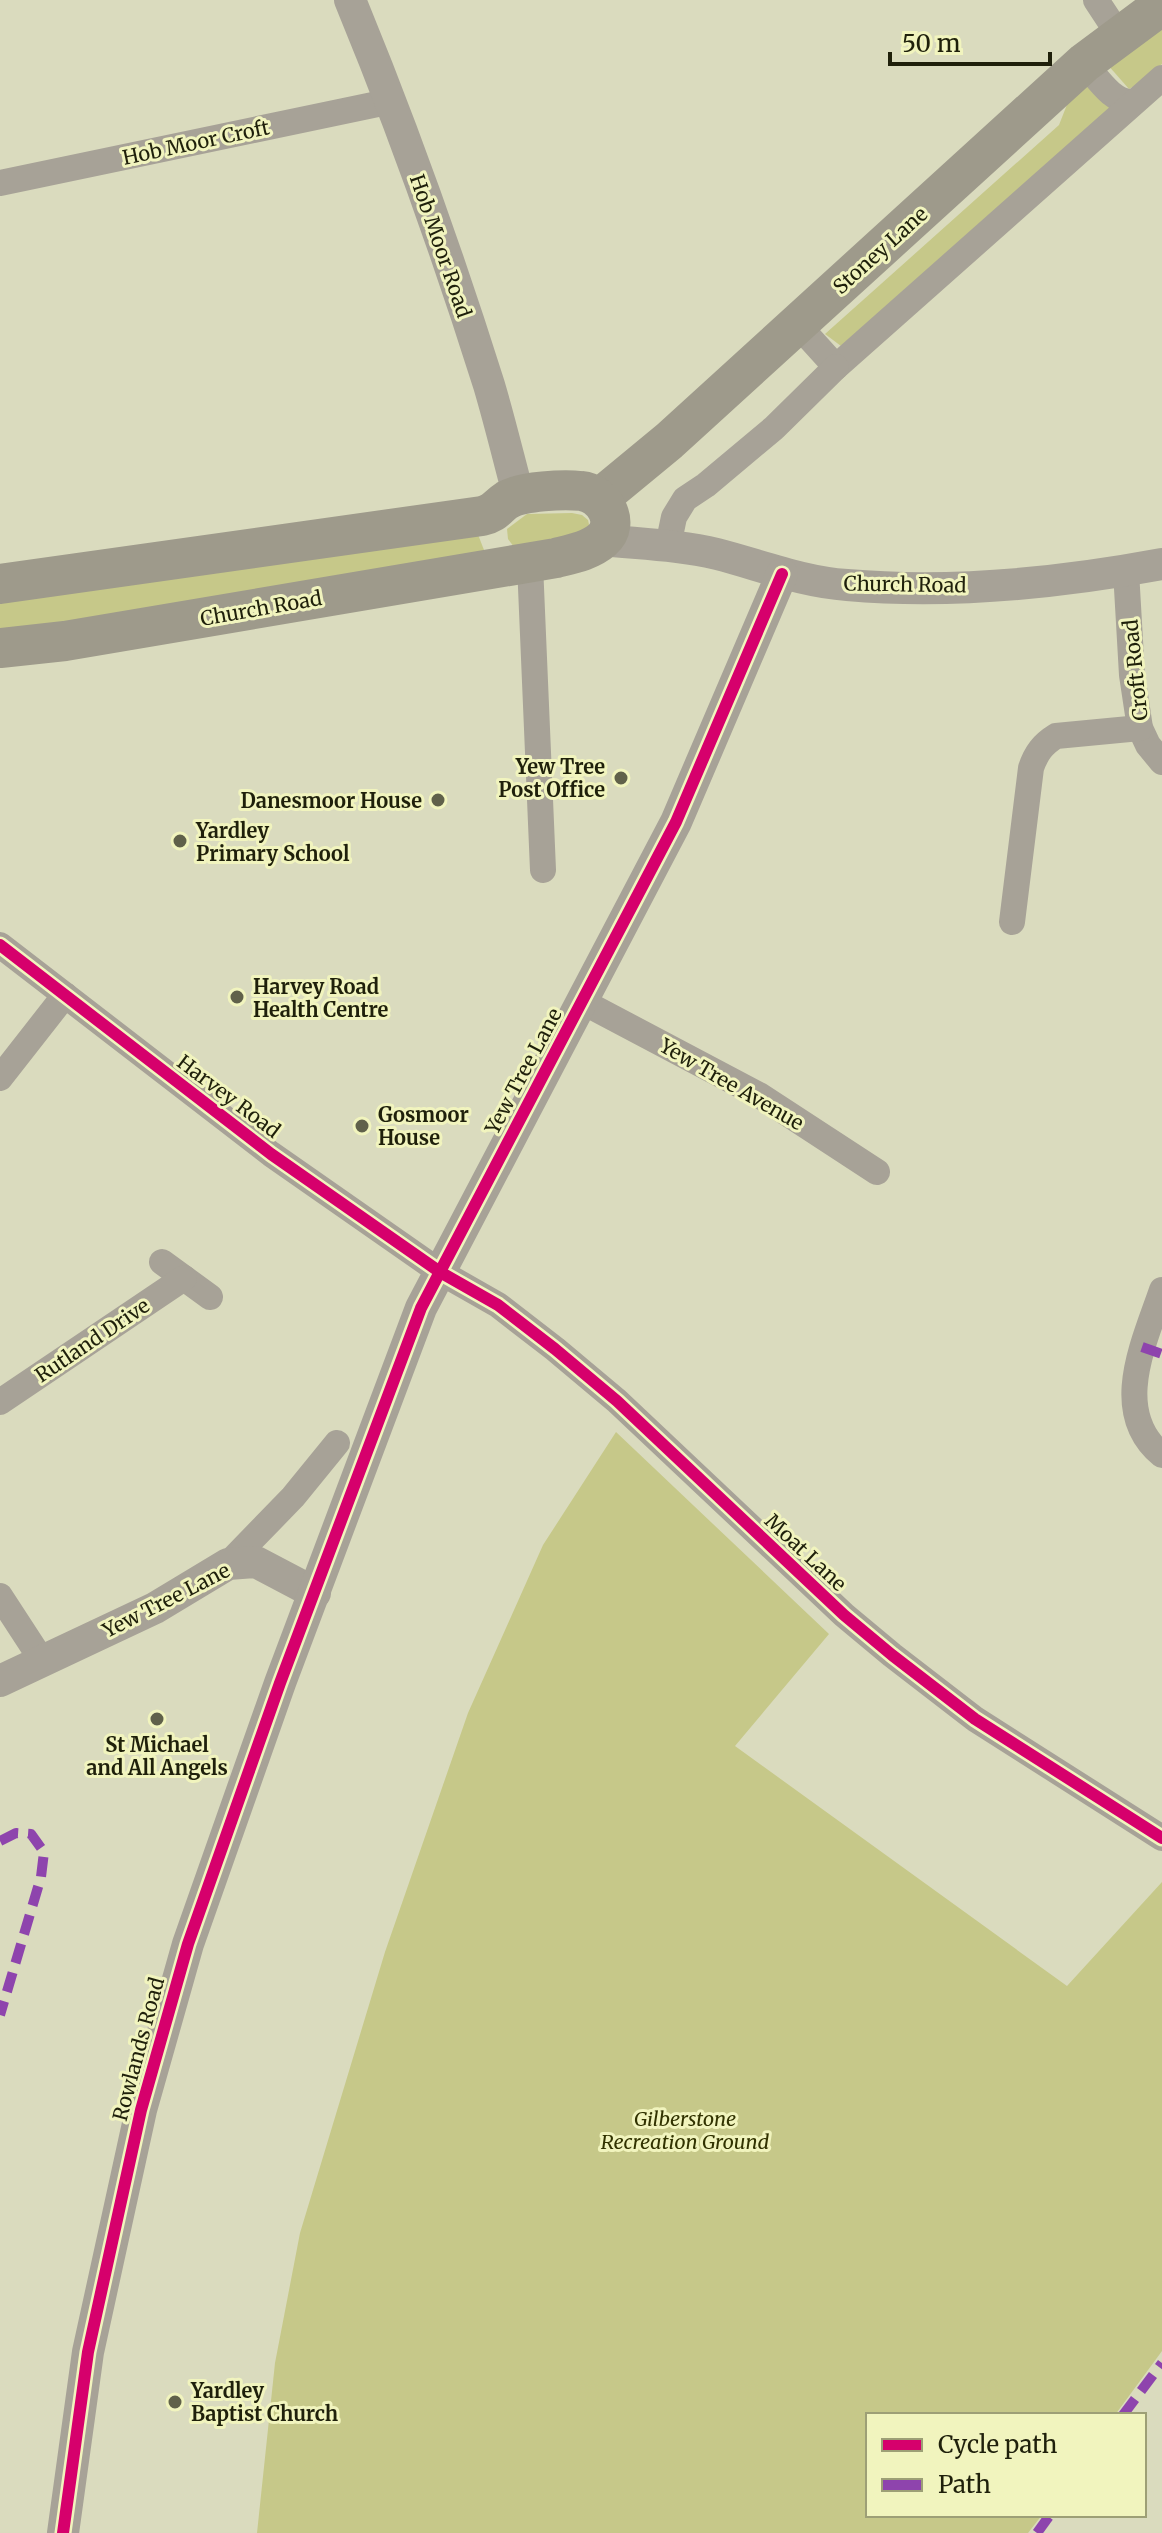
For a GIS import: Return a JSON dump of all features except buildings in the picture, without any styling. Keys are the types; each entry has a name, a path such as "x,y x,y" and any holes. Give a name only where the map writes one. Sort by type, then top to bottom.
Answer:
{"main road":[{"name":"Stoney Lane","path":"600,498 669,441 1084,63 1162,5"},
{"path":"0,584 507,505 568,490 590,493 600,498 610,520 609,532 602,540"},
{"path":"507,505 494,532 498,545 508,556 526,563"},
{"name":"Church Road","path":"0,648 65,641 526,563 583,552 602,540"}],"street":[{"name":"Hob Moor Road","path":"350,0 392,101 489,386 507,505"},
{"path":"1096,0 1119,35"},
{"path":"1084,63 1115,97 1124,103 1133,102"},
{"path":"668,546 674,517 685,499 774,428 836,367 1162,78"},
{"name":"Hob Moor Croft","path":"0,183 392,101"},
{"path":"797,324 836,367"},
{"name":"Church Road","path":"602,540 715,554 782,574 846,585 1006,586 1054,582 1162,564"},
{"path":"526,563 543,870"},
{"name":"Croft Road","path":"1126,571 1132,675 1140,728 1148,745 1162,762"},
{"name":"Yew Tree Lane","path":"0,1681 155,1608 228,1564 256,1562 315,1593 404,1348 440,1272 676,822 782,574"},
{"path":"1012,922 1035,756 1047,741 1056,736 1140,728"},
{"name":"Harvey Road","path":"0,945 271,1154 440,1272"},
{"path":"0,1078 65,995"},
{"name":"Yew Tree Avenue","path":"583,1002 759,1095 877,1172"},
{"path":"162,1262 210,1297"},
{"name":"Moat Lane","path":"440,1272 498,1305 617,1401 844,1615 892,1655 975,1719 1162,1838"},
{"name":"Rutland Drive","path":"0,1402 184,1278"},
{"path":"1162,1290 1142,1347 1132,1402 1135,1418 1146,1440 1162,1455"},
{"path":"228,1564 293,1497 337,1443"},
{"name":"Rowlands Road","path":"63,2533 88,2352 141,2110 188,1944 315,1593"},
{"path":"0,1596 43,1662"}],"green space":[{"path":"1162,21 1162,64 1129,89 1107,64"},
{"path":"1087,82 1111,107 841,346 825,334 1059,125 1070,97"},
{"path":"572,513 588,520 590,529 584,536 514,547 508,539 507,529 527,514"},
{"path":"477,532 485,559 0,632 0,601"},
{"name":"Gilberstone Recreation Ground","path":"616,1432 829,1634 735,1746 1067,1986 1162,1882 1162,2351 1116,2413 866,2413 866,2517 1040,2517 1028,2533 257,2533 275,2363 300,2233 385,1952 468,1713 543,1545"}],"marked path":[{"path":"1142,1347 1162,1354"},
{"path":"0,1841 16,1833 31,1834 44,1852 41,1877 0,2015"},
{"path":"1124,2413 1162,2363"},
{"path":"1037,2533 1049,2517"}],"cycle path":[{"path":"63,2533 88,2352 141,2110 188,1944 280,1683 421,1308 676,822 782,574"},
{"path":"0,945 271,1154 440,1272 498,1305 555,1349 617,1401 844,1615 975,1719 1162,1838"}],"place":[{"name":"Yew Tree Post Office","path":"621,778"},
{"name":"Danesmoor House","path":"438,800"},
{"name":"Yardley Primary School","path":"180,841"},
{"name":"Harvey Road Health Centre","path":"237,997"},
{"name":"Gosmoor House","path":"362,1126"},
{"name":"St Michael and All Angels","path":"157,1719"},
{"name":"Yardley Baptist Church","path":"175,2402"}]}
